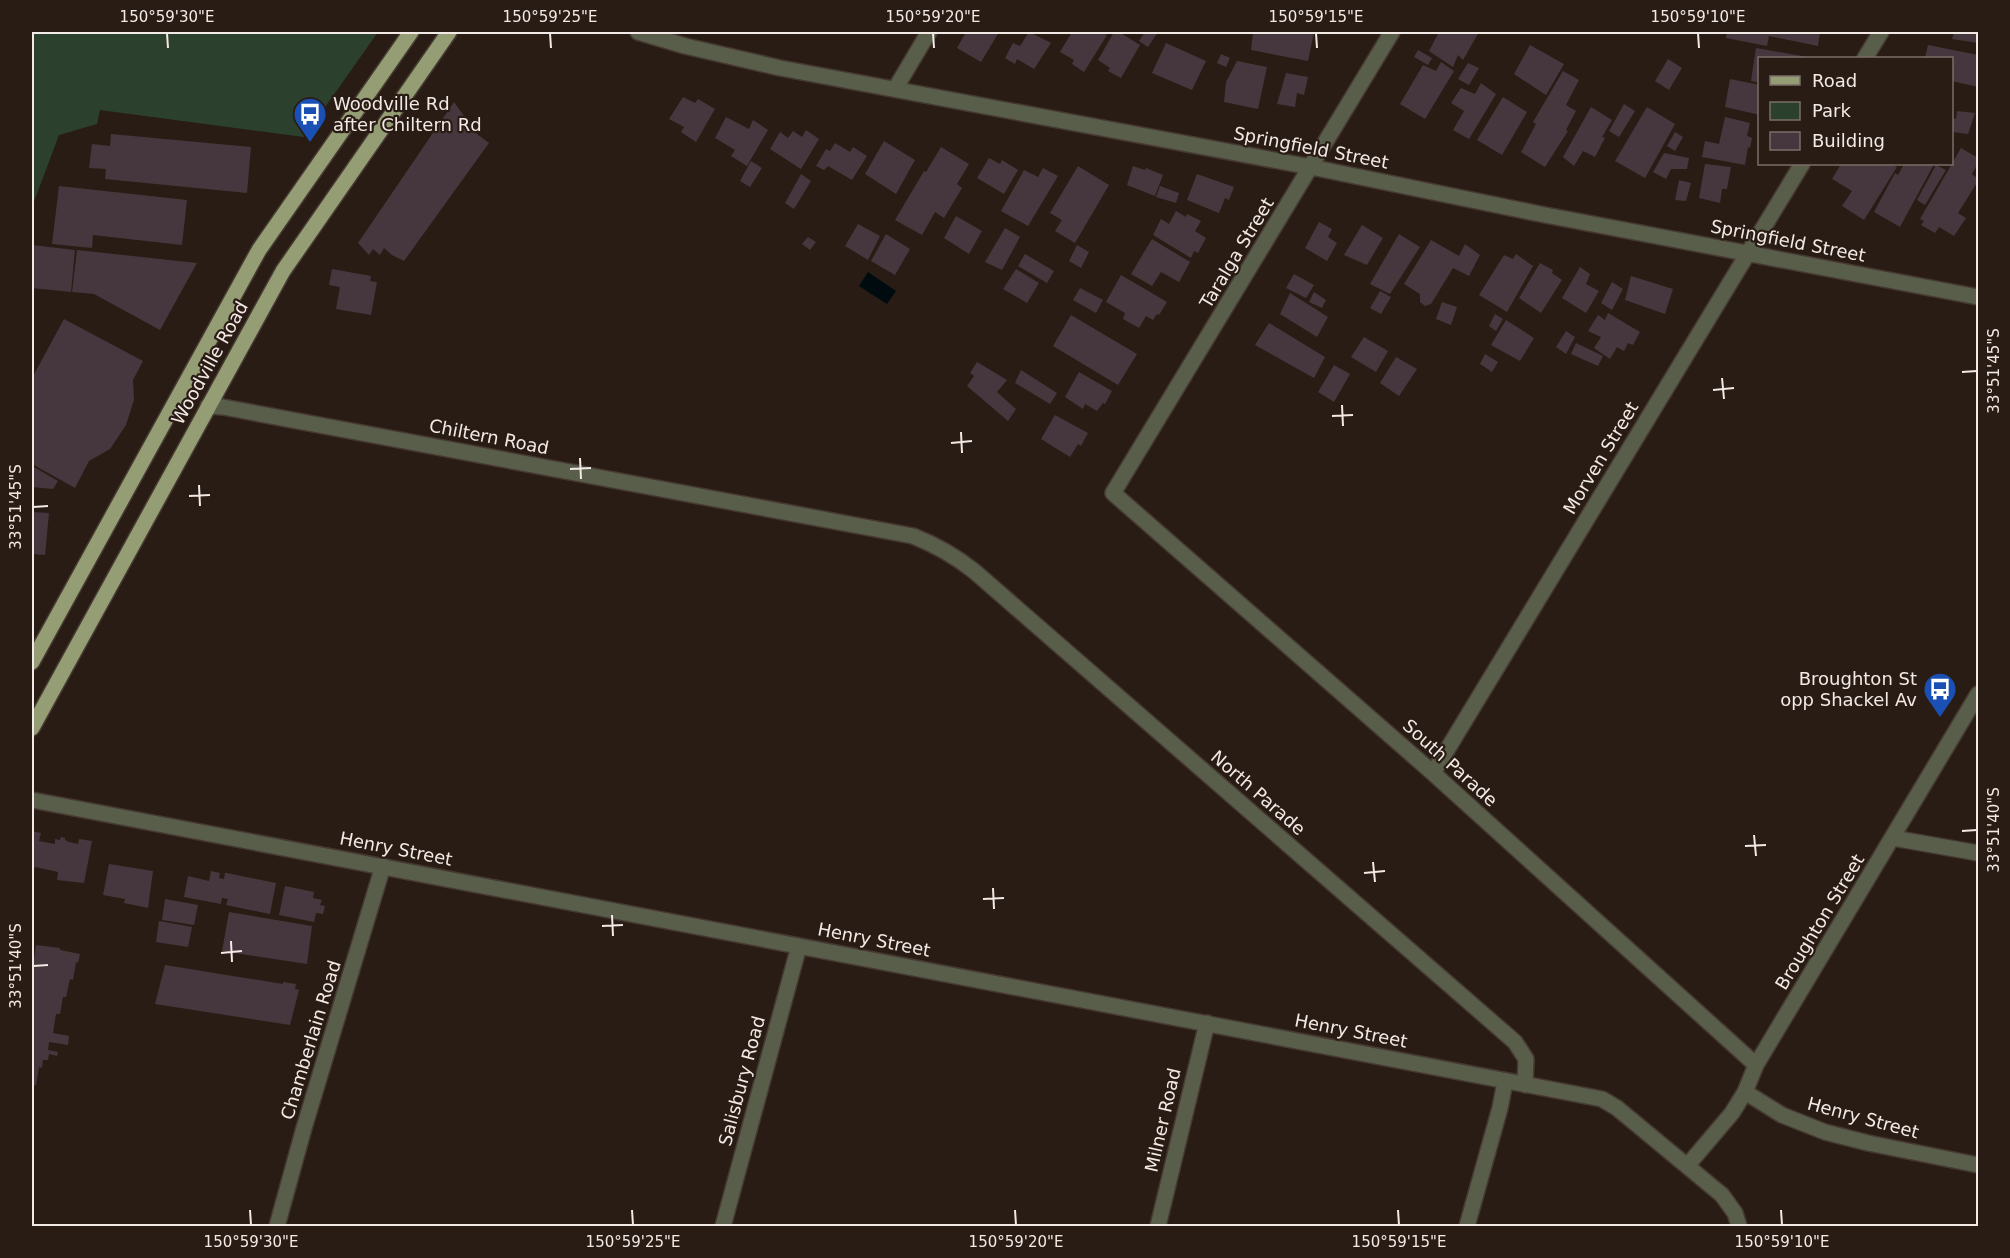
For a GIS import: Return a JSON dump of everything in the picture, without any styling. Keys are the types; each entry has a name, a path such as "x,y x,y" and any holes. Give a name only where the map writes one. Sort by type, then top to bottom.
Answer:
{"main road":[{"name":"Woodville Road","path":"32,662 259,250 411,32"},
{"name":"Woodville Road","path":"32,728 283,271 447,34"}],"street":[{"name":"Springfield Street","path":"638,32 717,54 1978,297"},
{"path":"895,89 929,32"},
{"name":"Taralga Street","path":"1113,493 1392,32"},
{"path":"1866,57 1881,32"},
{"name":"Morven Street","path":"1432,772 1801,165"},
{"name":"Chiltern Road","path":"208,406 235,409 913,536 938,547"},
{"name":"South Parade","path":"1113,493 1432,772 1756,1065"},
{"name":"North Parade","path":"938,547 974,571 1515,1042 1526,1059 1525,1085"},
{"name":"Broughton Street","path":"1687,1166 1732,1113 1745,1092 1756,1065 1978,693"},
{"name":"Henry Street","path":"32,800 1602,1099 1617,1108 1722,1195 1735,1214 1739,1227"},
{"path":"1893,838 1978,853"},
{"name":"Chamberlain Road","path":"277,1227 304,1128 383,866"},
{"name":"Salisbury Road","path":"723,1227 799,946"},
{"name":"Milner Road","path":"1158,1227 1207,1023"},
{"path":"1467,1227 1505,1082"},
{"name":"Henry Street","path":"1745,1092 1782,1115 1825,1131 1868,1143 1978,1165"}],"green space":[{"path":"32,32 378,32 304,137 100,110 97,124 59,135 32,207"}],"shaded area":[{"path":"868,272 896,291 887,304 859,286"}],"building":[{"path":"966,32 999,32 981,62 957,48"},
{"path":"1029,32 1051,43 1034,69 1017,59 1015,64 1005,58 1013,43 1020,46"},
{"path":"1072,32 1100,32 1107,35 1084,72 1072,64 1074,60 1060,52"},
{"path":"1114,32 1119,32 1140,45 1121,78 1108,71 1110,68 1098,60"},
{"path":"1145,32 1158,32 1148,47 1139,41"},
{"path":"1253,32 1314,32 1308,61 1251,50"},
{"path":"1439,32 1479,32 1463,60 1458,55 1453,67 1429,51"},
{"path":"1727,32 1820,32 1818,46 1769,36 1767,46 1726,38"},
{"path":"1954,32 1978,32 1978,43 1952,39"},
{"path":"1166,43 1206,61 1192,90 1152,73"},
{"path":"1530,45 1564,64 1546,95 1514,74"},
{"path":"1928,45 1978,55 1978,87 1953,81 1953,57 1925,57"},
{"path":"1756,48 1808,57 1758,57 1758,83 1751,81"},
{"path":"1418,50 1432,58 1428,65 1414,57"},
{"path":"1221,54 1230,58 1226,67 1217,63"},
{"path":"1668,59 1682,68 1669,90 1655,81"},
{"path":"1237,61 1267,67 1258,109 1224,102 1226,82"},
{"path":"1441,62 1454,71 1425,119 1400,104 1423,65 1436,71"},
{"path":"1468,63 1479,68 1469,85 1458,79"},
{"path":"1563,71 1579,80 1566,105 1576,111 1566,130 1568,131 1545,167 1521,152 1536,124 1533,122"},
{"path":"1286,73 1308,77 1304,95 1297,93 1295,107 1277,104"},
{"path":"1730,79 1758,85 1758,115 1725,107"},
{"path":"1481,83 1496,94 1469,139 1453,130 1464,111 1451,103 1461,88 1475,94"},
{"path":"683,97 695,103 698,99 715,109 696,142 681,132 684,127 669,119"},
{"path":"1503,97 1527,112 1502,155 1477,140"},
{"path":"454,102 469,123 477,128 477,134 489,143 404,261 384,248 380,255 373,249 369,255 358,243"},
{"path":"1624,104 1635,111 1619,137 1609,131"},
{"path":"1591,107 1612,120 1602,137 1605,138 1595,157 1583,151 1574,166 1563,157"},
{"path":"1647,107 1675,124 1645,178 1615,161"},
{"path":"1957,111 1975,113 1968,134 1953,132 1953,118 1956,119"},
{"path":"726,117 749,129 753,120 768,130 747,166 731,156 735,150 715,138"},
{"path":"1725,117 1750,123 1747,136 1752,138 1745,165 1702,157 1705,141 1719,144"},
{"path":"806,130 819,139 801,169 770,149 780,132 788,138 793,131 802,137"},
{"path":"1675,132 1683,137 1675,151 1667,146"},
{"path":"111,134 251,147 247,193 105,179 106,169 89,168 92,144 110,146"},
{"path":"884,141 915,160 896,194 865,174"},
{"path":"835,143 850,152 853,147 867,156 852,180 828,166 824,170 816,166 826,149 830,151"},
{"path":"941,147 969,164 957,184 962,188 944,218 935,212 922,235 895,220"},
{"path":"1961,148 1978,158 1972,174 1978,181 1958,213 1966,218 1954,236 1939,227 1935,233 1921,225 1924,221 1920,219"},
{"path":"1664,153 1689,158 1687,169 1671,169 1666,179 1653,172"},
{"path":"989,158 1000,164 1002,160 1018,170 1004,194 977,178"},
{"path":"751,161 762,168 750,187 740,181"},
{"path":"1705,164 1731,167 1727,189 1722,189 1720,203 1699,198"},
{"path":"1840,165 1893,165 1897,167 1864,220 1842,206 1852,191 1832,179"},
{"path":"1903,165 1933,166 1900,227 1874,212 1895,173 1898,175"},
{"path":"1936,165 1946,170 1925,205 1917,200"},
{"path":"1078,166 1109,185 1075,243 1055,231 1062,220 1050,213"},
{"path":"1133,166 1145,170 1146,168 1163,175 1155,196 1127,185"},
{"path":"1043,168 1058,176 1028,226 1001,211 1024,170 1038,177"},
{"path":"801,174 811,181 794,209 785,203"},
{"path":"1197,174 1234,187 1229,200 1225,198 1219,213 1187,200"},
{"path":"1679,180 1691,183 1686,201 1675,200"},
{"path":"59,186 187,200 182,245 93,235 92,248 52,244"},
{"path":"1160,186 1179,193 1176,203 1156,197"},
{"path":"1176,211 1186,217 1187,214 1201,221 1195,231 1206,238 1198,253 1194,251 1191,258 1153,235 1161,219 1169,224"},
{"path":"956,216 982,231 969,254 944,238"},
{"path":"1319,222 1332,229 1328,237 1337,243 1327,261 1305,248"},
{"path":"858,224 880,236 868,260 845,246"},
{"path":"1362,225 1383,238 1367,265 1344,255"},
{"path":"1005,228 1020,237 1002,270 985,262"},
{"path":"886,234 910,249 895,275 871,261"},
{"path":"1399,234 1420,247 1390,294 1370,284"},
{"path":"808,237 816,242 810,250 802,244"},
{"path":"1152,239 1190,262 1179,282 1161,272 1152,286 1131,274"},
{"path":"1431,240 1459,256 1465,244 1480,255 1469,276 1453,268 1431,304 1425,306 1420,302 1420,294 1404,284"},
{"path":"32,245 75,250 71,292 32,288"},
{"path":"1077,245 1089,252 1081,268 1069,261"},
{"path":"77,250 197,263 160,330 94,294 72,292"},
{"path":"1025,254 1054,271 1047,283 1018,266"},
{"path":"1516,254 1533,266 1507,312 1479,295 1504,255 1513,259"},
{"path":"1540,263 1553,270 1552,273 1562,280 1541,313 1519,298"},
{"path":"1580,267 1590,274 1586,284 1599,291 1586,313 1562,298"},
{"path":"332,269 371,276 370,281 377,282 371,315 336,309 340,287 329,285"},
{"path":"1016,269 1039,283 1027,303 1003,289"},
{"path":"1294,274 1314,285 1306,298 1286,288"},
{"path":"1121,275 1167,302 1159,315 1157,314 1153,320 1146,316 1139,328 1123,319 1125,313 1106,302"},
{"path":"1631,276 1673,289 1665,314 1625,300"},
{"path":"1612,282 1623,289 1612,310 1601,303"},
{"path":"1080,288 1103,300 1096,313 1073,300"},
{"path":"1380,291 1391,297 1381,314 1370,308"},
{"path":"1314,292 1326,300 1322,308 1309,302"},
{"path":"1290,293 1328,317 1317,337 1280,314"},
{"path":"1442,302 1457,307 1451,325 1436,319"},
{"path":"1608,313 1640,332 1633,345 1628,343 1624,351 1617,347 1610,359 1594,348 1601,337 1588,331 1598,315 1605,320"},
{"path":"1495,314 1503,319 1496,331 1489,326"},
{"path":"1071,315 1137,354 1118,385 1053,346"},
{"path":"64,319 143,361 133,380 134,400 126,425 110,449 89,461 75,488 32,464 32,378"},
{"path":"1506,320 1534,338 1520,361 1491,345"},
{"path":"1269,323 1325,357 1314,378 1255,345"},
{"path":"1566,331 1575,337 1566,354 1556,347"},
{"path":"1364,337 1388,351 1376,372 1351,357"},
{"path":"1576,343 1603,356 1598,366 1571,354"},
{"path":"1485,354 1498,362 1492,372 1480,364"},
{"path":"1396,357 1417,369 1399,396 1380,383"},
{"path":"977,362 1007,380 997,392 1016,409 1008,421 967,386 974,376 970,373"},
{"path":"1334,365 1350,374 1334,402 1318,392"},
{"path":"1021,370 1057,393 1050,404 1015,383"},
{"path":"1079,372 1112,391 1105,404 1103,403 1097,411 1085,404 1083,409 1065,397"},
{"path":"1055,415 1088,433 1081,446 1078,444 1070,457 1041,439"},
{"path":"32,466 58,481 53,489 32,487"},
{"path":"32,512 49,513 45,555 32,554"},
{"path":"32,831 41,833 39,841 55,844 55,839 60,840 61,837 78,844 79,839 92,841 84,883 57,880 58,872 35,867 32,874"},
{"path":"109,864 153,871 148,908 124,903 125,899 103,895"},
{"path":"211,871 220,873 219,878 224,879 227,873 276,883 270,914 226,905 228,899 222,898 221,904 184,897 188,876 209,881"},
{"path":"285,886 314,892 313,898 322,900 320,905 325,906 323,914 316,913 314,922 279,915"},
{"path":"165,899 198,905 194,925 162,920"},
{"path":"229,912 312,926 307,964 222,951"},
{"path":"159,921 192,927 188,947 156,942"},
{"path":"36,945 60,948 60,950 80,954 73,980 70,979 66,997 63,997 60,1014 56,1014 53,1033 69,1036 68,1045 49,1042 48,1050 58,1052 57,1056 49,1054 48,1060 43,1060 42,1068 39,1067 36,1085 32,1085 32,967"},
{"path":"165,965 283,984 283,982 296,984 295,989 299,990 290,1025 155,1004"}],"place":[{"name":"Woodville Rd after Chiltern Rd","path":"310,143"},
{"name":"Broughton St opp Shackel Av","path":"1940,718"}]}
